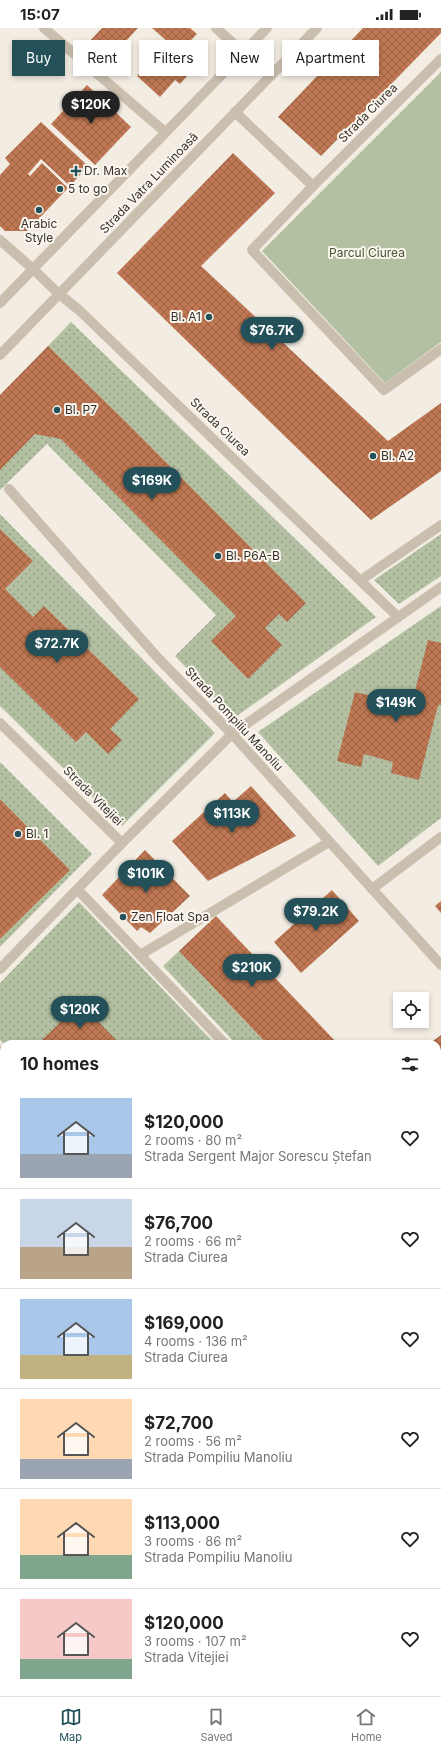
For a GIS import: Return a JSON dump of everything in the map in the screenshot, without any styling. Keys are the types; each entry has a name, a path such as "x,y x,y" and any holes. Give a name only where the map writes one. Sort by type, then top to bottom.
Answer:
{"street":[{"path":"44,28 165,132"},
{"path":"216,28 230,40"},
{"name":"Strada Vatra Luminoasă","path":"256,40 267,28"},
{"name":"Strada Vatra Luminoasă","path":"0,355 317,28"},
{"name":"Strada Ciurea","path":"441,59 313,186 252,250 384,390 441,349"},
{"name":"Strada Vatra Luminoasă","path":"0,303 220,76"},
{"path":"236,112 313,186"},
{"name":"Strada Ciurea","path":"0,240 113,343 398,616"},
{"name":"Strada Pompiliu Manoliu","path":"9,489 158,658 232,734 441,965"},
{"path":"362,580 441,525"},
{"path":"122,843 232,734 441,587"},
{"name":"Strada Vitejiei","path":"0,723 122,843 0,969"},
{"path":"372,889 441,837"},
{"path":"140,955 329,842"},
{"path":"78,890 221,1040"}],"green space":[{"name":"Parcul Ciurea","path":"441,72 441,342 385,383 262,251"},
{"path":"71,322 376,617 234,718 175,656 216,615 47,444 0,490 0,396"},
{"path":"0,514 215,733 122,826 0,706"},
{"path":"441,534 441,576 399,604 374,580"},
{"path":"441,606 441,818 378,866 258,732"},
{"path":"0,762 92,854 0,947"},
{"path":"79,902 211,1040 0,1040 0,983"},
{"path":"179,951 263,1040 232,1040 163,966"}],"building":[{"path":"102,28 138,28 127,40 91,40"},
{"path":"152,28 190,28 197,34 191,40 166,40"},
{"path":"363,28 441,28 441,33 321,156 278,117 317,76 379,76 379,40 352,40"},
{"path":"139,74 139,76 187,76 180,84 175,80 160,97 137,76"},
{"path":"87,85 131,127 95,165 51,124"},
{"path":"41,122 88,166 70,186 41,159 28,174 30,176 42,163 68,188 27,231 5,231 0,226 0,175 10,164 5,158"},
{"path":"233,153 275,193 201,266 388,441 441,403 441,471 371,520 117,273"},
{"name":"Bl. P6A-B","path":"48,346 306,603 287,622 279,614 265,628 282,645 248,679 211,641 236,616 61,439 35,434 0,470 0,395"},
{"path":"0,529 33,561 5,589 33,617 44,606 139,699 110,729 122,740 108,754 86,732 76,742 0,667"},
{"path":"428,640 441,643 441,705 438,705 419,780 391,773 393,762 364,754 361,767 337,761 355,692 381,698 379,706 409,714"},
{"path":"251,786 296,836 208,881 172,841 225,793 233,802"},
{"name":"Bl. 1","path":"0,799 70,870 0,939"},
{"path":"145,850 190,896 150,933 141,927 137,931 102,895"},
{"path":"332,890 359,921 301,973 274,942"},
{"path":"441,901 441,913 435,906"},
{"path":"216,916 334,1040 263,1040 179,951"},
{"path":"80,1003 116,1040 42,1040"},
{"path":"441,1035 441,1040 434,1040"}],"place":[{"name":"Dr. Max","path":"76,171"},
{"name":"5 to go","path":"60,189"},
{"name":"Arabic Style","path":"39,210"},
{"name":"Bl. A1","path":"209,317"},
{"name":"Bl. P7","path":"57,410"},
{"name":"Bl. A2","path":"373,456"},
{"name":"Bl. P6A-B","path":"218,556"},
{"name":"Bl. 1","path":"18,834"},
{"name":"Zen Float Spa","path":"123,917"}]}
